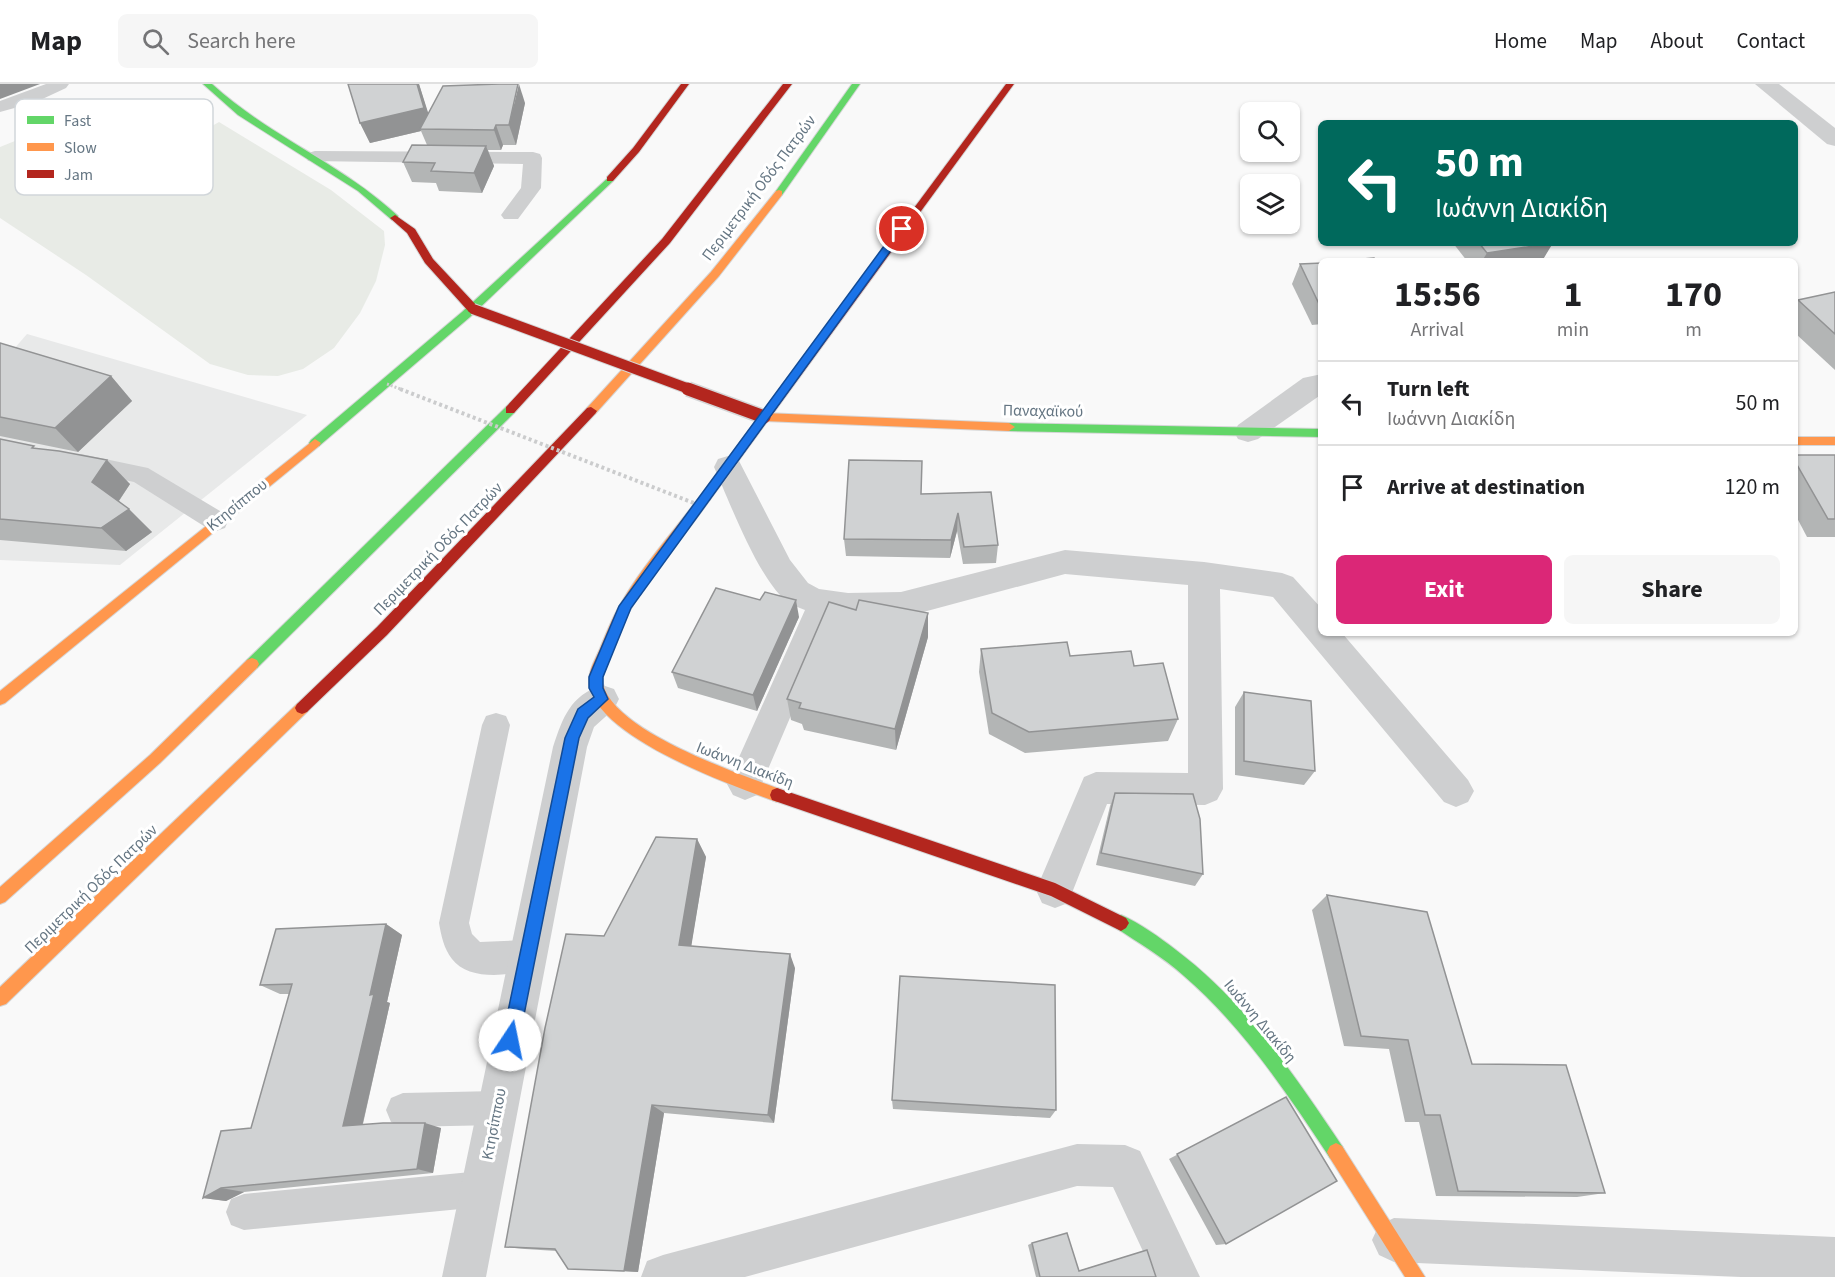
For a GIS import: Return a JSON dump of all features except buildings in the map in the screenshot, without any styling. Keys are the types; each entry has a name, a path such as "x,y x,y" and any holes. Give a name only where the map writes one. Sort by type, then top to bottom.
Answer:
{"main road":[{"path":"207,84 223,100 269,132 315,157 358,186 411,231 429,261 473,309"},
{"name":"Κτησίππου","path":"0,699 387,384 527,261 636,150 685,84"},
{"path":"0,897 155,759 523,397 666,241 788,84"},
{"name":"Περιμετρική Οδός Πατρών","path":"0,998 382,631 549,458 715,274 772,202 856,84"},
{"path":"602,699 596,688 596,677 626,606 1010,84"},
{"name":"Παναχαϊκού","path":"473,309 764,417 1016,427 1318,433"},
{"path":"1798,441 1835,441"},
{"name":"Ιωάννη Διακίδη","path":"602,699 630,727 695,765 744,784 1055,890 1099,910 1188,967 1221,997 1279,1068 1394,1240 1416,1277"}],"street":[{"path":"1766,84 1835,139"},
{"path":"1248,432 1313,385 1318,384"},
{"path":"728,467 783,577 798,592 824,602 876,607 901,605 1065,562 1204,574 1282,586 1318,628"},
{"path":"1055,890 1096,788 1205,789 1204,574"},
{"path":"744,784 824,602"},
{"path":"1325,636 1456,791"},
{"name":"Κτησίππου","path":"464,1277 526,956 574,731 585,711 602,699"},
{"path":"663,1277 1077,1165 1125,1166 1178,1277"},
{"path":"1394,1240 1835,1259"}],"lane":[{"path":"27,99 60,84"},
{"path":"0,107 15,102"},
{"path":"315,157 533,158 531,188 511,215"},
{"path":"58,458 140,474 216,521"},
{"path":"496,725 454,922 458,942 471,956 481,959 526,956"},
{"path":"403,1110 497,1108"},
{"path":"244,1212 481,1189"}],"path":[{"path":"387,384 699,505"}],"shaded area":[{"path":"219,122 331,190 384,231 385,245 376,281 360,313 334,348 303,369 278,376 248,375 210,364 86,275 0,218 0,147 15,141 15,195 213,195 213,125"},
{"path":"27,334 307,415 120,565 0,560 0,365"}],"traffic: fast":[{"path":"207,84 260,126 361,189 395,218"},
{"path":"779,193 856,84"},
{"path":"315,443 466,314 610,179"},
{"path":"252,664 510,410"},
{"path":"1009,427 1318,433"},
{"path":"1121,923 1157,945 1217,995 1267,1053 1336,1152"}],"traffic: slow":[{"path":"591,411 715,274 779,193"},
{"path":"764,417 1009,427"},
{"path":"1798,441 1835,441"},
{"path":"0,699 315,443"},
{"path":"705,498 624,609 599,667 596,684 604,702 621,720 645,737 703,766 777,795"},
{"path":"0,897 155,759 252,664"},
{"path":"0,998 302,708"},
{"path":"1336,1152 1416,1277"}],"traffic: jam":[{"path":"610,179 636,150 685,84"},
{"path":"510,410 666,241 788,84"},
{"path":"705,498 1010,84"},
{"path":"395,218 411,231 429,261 473,309"},
{"path":"473,309 764,417"},
{"path":"302,708 382,631 591,411"},
{"path":"777,795 1055,890 1121,923"}],"route":[{"path":"510,1040 572,738 585,711 602,699 596,688 596,677 626,606 902,229"}]}
